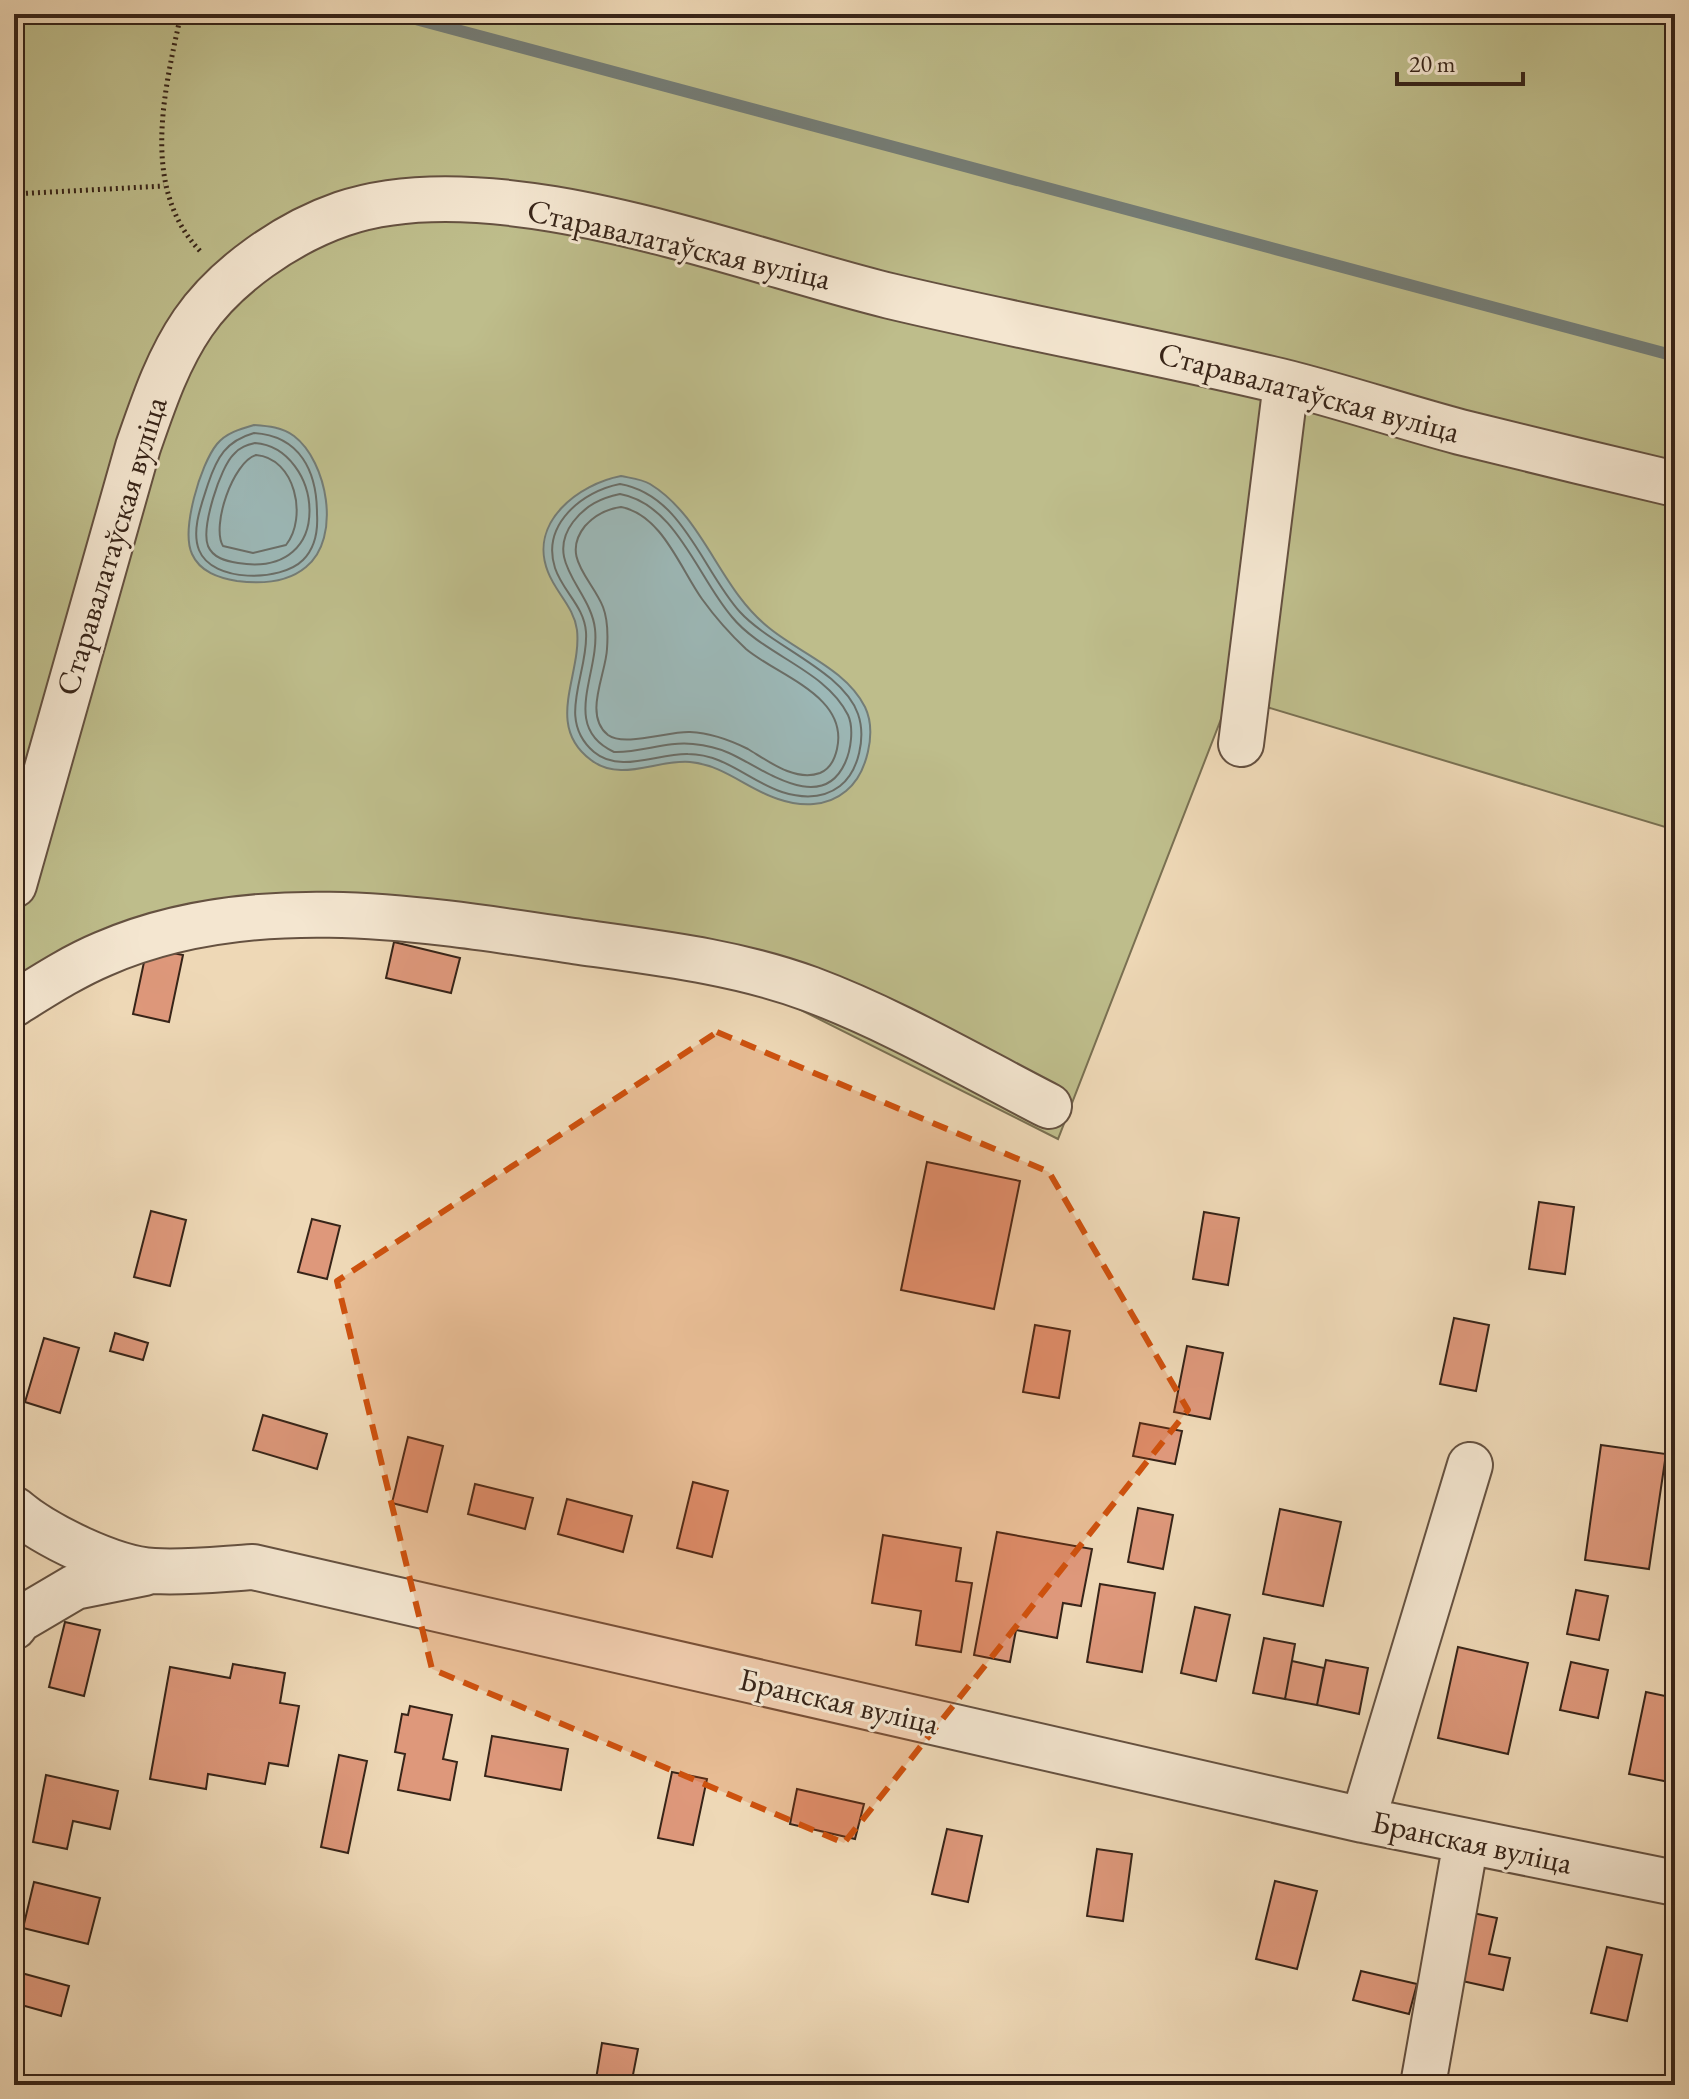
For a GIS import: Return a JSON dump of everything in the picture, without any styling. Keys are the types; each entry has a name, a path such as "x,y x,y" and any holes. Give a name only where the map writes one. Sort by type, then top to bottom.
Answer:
{"street":[{"name":"Старавалатаўская вуліца","path":"14,885 129,477 162,378 194,321 237,277 290,238 344,213 419,202 464,201 528,206 659,233 891,296 1286,383 1459,432 1675,484"},
{"path":"1241,744 1286,383"},
{"path":"14,1004 104,953 197,927 274,917 336,915 403,919 486,928 738,967 810,989 880,1020 1049,1106"},
{"path":"1363,1820 1470,1465"},
{"name":"Бранская вуліца","path":"14,1509 28,1521 78,1549 151,1571 253,1567 1363,1820 1675,1883"},
{"path":"14,1627 19,1620 75,1587 151,1571"},
{"path":"1423,2085 1466,1841"}],"path":[{"path":"181,14 164,108 164,186 180,227 200,251 237,277"},
{"path":"14,194 164,186"}],"highlighted area":[{"path":"717,1032 1049,1172 1188,1410 844,1843 432,1669 337,1281"}],"shaded area":[{"path":"14,14 1675,14 1675,830 1230,696 1058,1139 765,992 379,930 197,932 14,1018"}],"water":[{"path":"254,425 285,431 294,436 315,463 326,500 324,538 317,554 299,572 264,582 237,581 211,573 195,560 189,543 194,498 211,454 225,437"},
{"path":"621,476 647,482 669,498 698,533 751,611 780,636 834,672 857,694 868,717 868,752 860,774 839,796 814,804 787,802 767,795 725,772 690,762 614,770 591,760 577,746 567,715 577,630 572,614 548,572 544,554 545,537 561,508 574,497 589,487"}],"building":[{"path":"394,942 460,958 451,993 386,978"},
{"path":"147,948 183,955 169,1022 133,1014"},
{"path":"927,1162 1020,1181 994,1309 901,1290"},
{"path":"1539,1202 1574,1207 1565,1274 1529,1269"},
{"path":"151,1211 186,1220 170,1286 134,1277"},
{"path":"1204,1212 1239,1218 1228,1285 1193,1279"},
{"path":"312,1219 340,1226 327,1279 298,1272"},
{"path":"1454,1318 1489,1325 1476,1391 1440,1384"},
{"path":"1035,1325 1070,1331 1059,1398 1023,1392"},
{"path":"115,1333 148,1343 143,1360 110,1351"},
{"path":"44,1338 79,1348 60,1413 25,1402"},
{"path":"1187,1346 1223,1353 1210,1419 1174,1412"},
{"path":"263,1415 327,1434 317,1469 253,1450"},
{"path":"1140,1423 1182,1431 1175,1464 1133,1456"},
{"path":"408,1437 443,1446 427,1512 392,1503"},
{"path":"1601,1445 1666,1454 1649,1569 1585,1560"},
{"path":"693,1482 728,1491 712,1557 677,1548"},
{"path":"475,1484 533,1498 525,1529 468,1514"},
{"path":"567,1499 632,1516 623,1552 558,1534"},
{"path":"1138,1508 1173,1515 1163,1569 1128,1562"},
{"path":"1280,1509 1341,1522 1323,1606 1263,1594"},
{"path":"997,1532 1092,1549 1081,1606 1063,1603 1057,1638 1016,1630 1010,1662 974,1655"},
{"path":"883,1535 961,1548 956,1581 972,1583 961,1652 916,1645 921,1611 872,1603"},
{"path":"1100,1584 1155,1593 1142,1672 1087,1662"},
{"path":"1576,1590 1608,1596 1599,1640 1567,1634"},
{"path":"1195,1607 1230,1615 1216,1681 1181,1673"},
{"path":"65,1622 100,1630 84,1696 49,1687"},
{"path":"1264,1638 1295,1644 1285,1699 1253,1693"},
{"path":"1458,1647 1528,1663 1508,1754 1438,1738"},
{"path":"1326,1660 1368,1668 1359,1714 1317,1705"},
{"path":"1292,1661 1324,1668 1317,1705 1285,1699"},
{"path":"1571,1662 1608,1670 1598,1718 1560,1710"},
{"path":"233,1664 285,1673 280,1703 299,1706 288,1766 269,1763 265,1784 208,1774 206,1789 150,1779 170,1667 230,1678"},
{"path":"1646,1692 1675,1698 1674,1783 1629,1774"},
{"path":"410,1706 452,1715 443,1759 457,1762 450,1800 398,1790 405,1754 395,1752 402,1714 408,1715"},
{"path":"492,1736 568,1749 561,1790 485,1776"},
{"path":"339,1755 367,1761 348,1853 321,1847"},
{"path":"672,1772 707,1779 693,1845 658,1838"},
{"path":"46,1775 118,1791 110,1829 73,1821 67,1849 33,1842"},
{"path":"797,1789 864,1804 855,1839 790,1824"},
{"path":"947,1829 982,1836 968,1902 932,1894"},
{"path":"1097,1849 1132,1854 1123,1921 1087,1916"},
{"path":"1275,1881 1317,1891 1297,1969 1256,1959"},
{"path":"34,1882 100,1898 88,1944 23,1928"},
{"path":"1468,1912 1497,1918 1489,1954 1510,1958 1503,1990 1453,1979"},
{"path":"1607,1947 1642,1955 1627,2021 1591,2013"},
{"path":"14,1971 69,1986 61,2016 14,2003"},
{"path":"1361,1971 1417,1984 1409,2014 1353,2000"},
{"path":"602,2043 638,2049 631,2085 595,2085"}],"waterway":[{"path":"397,14 1675,356"}]}
